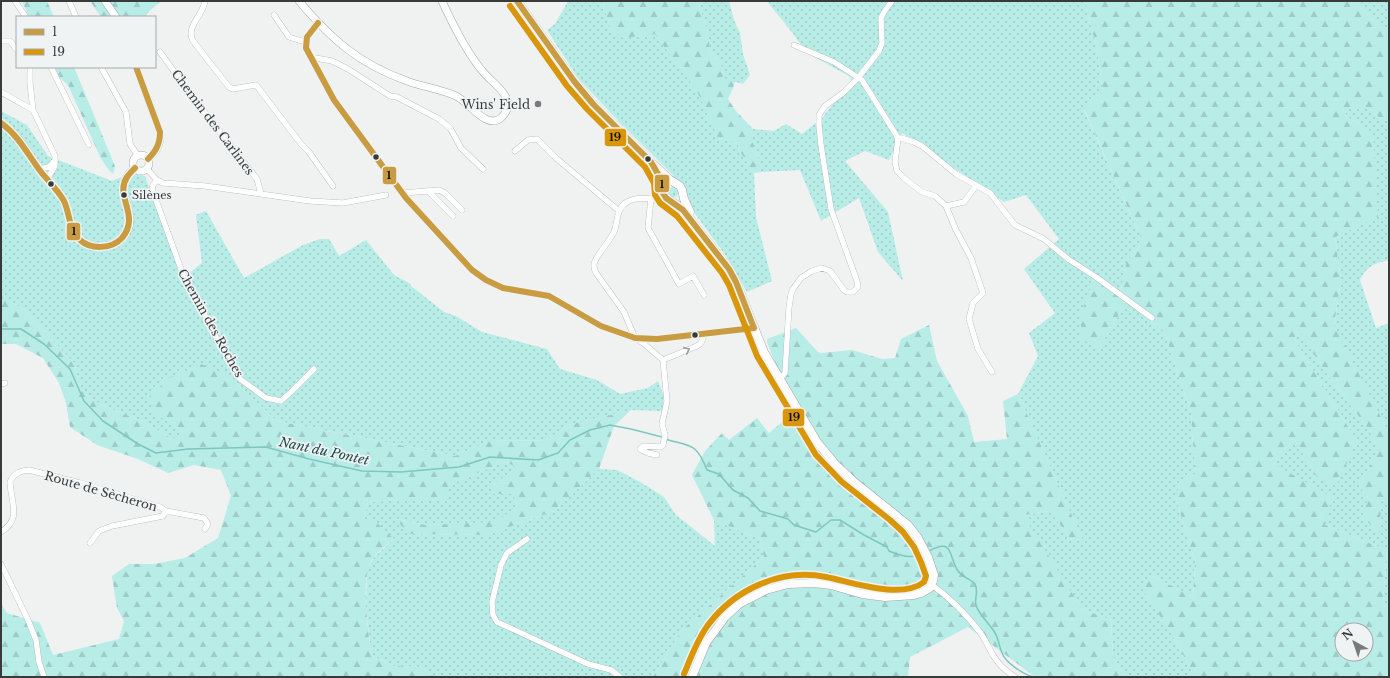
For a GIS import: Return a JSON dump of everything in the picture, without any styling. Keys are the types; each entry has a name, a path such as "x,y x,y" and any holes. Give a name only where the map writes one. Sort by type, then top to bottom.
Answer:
{"main road":[{"path":"517,1 574,81 598,109 650,162 681,187 687,207 702,234"},
{"path":"650,162 662,181 664,196 683,210 730,269 766,356 817,442 829,458 853,481 908,525 928,557 934,575 932,585 927,591 914,595 885,597 862,594 831,585 814,583 788,584 766,590 739,604 725,617 706,643 692,677"},
{"path":"664,190 669,183 674,182"},
{"path":"671,201 680,199 682,194"}],"street":[{"path":"15,1 25,16"},
{"path":"69,1 76,16"},
{"path":"105,1 115,16"},
{"path":"204,1 203,8 191,30 191,37 193,41 229,87 238,89 256,85 333,186"},
{"path":"299,1 318,24 356,56 373,66 409,82 447,92 458,97 466,102 485,120 490,122 497,120 502,117 506,111 508,105 505,96 483,72 466,47 442,1"},
{"path":"780,379 785,374 791,294 797,284 812,271 822,268 830,272 847,292 853,292 858,287 858,282 831,209 819,126 819,115 825,106 843,93 876,57 881,47 881,18 892,1"},
{"path":"274,15 289,37 305,42"},
{"path":"318,24 307,35 305,42 306,48 334,100 406,198 472,270 486,280 503,288 549,296 601,326 635,338 657,339 754,328"},
{"path":"1,41 10,41 16,49"},
{"path":"794,44 834,62 862,80 898,138 895,162 897,171 922,192 935,196 946,206 956,230 971,258 983,293 974,303 969,319 978,349 992,372"},
{"name":"Chemin des Carlines","path":"160,52 192,96 257,179 261,194"},
{"path":"310,57 332,61 348,69 390,96 397,97 439,119 450,128 461,148 483,169"},
{"path":"30,68 33,110 56,160 55,166 47,180"},
{"path":"51,68 89,145"},
{"path":"102,68 126,112 130,144 138,156"},
{"path":"136,68 160,132 160,145 148,159"},
{"path":"1,92 33,110"},
{"path":"1,123 12,131 19,139 47,180 65,202 70,224 75,236 84,243 102,247 116,243 128,229 130,219 123,188 124,181 128,174 135,168"},
{"path":"898,138 914,142 922,146 956,174 990,193 1016,225 1044,238 1068,259 1096,277 1152,318"},
{"path":"515,151 528,140 537,139 556,158 619,211"},
{"path":"138,156 142,155 148,159 149,165 147,169"},
{"path":"135,168 134,161 138,156"},
{"path":"39,169 49,167 56,160"},
{"path":"135,168 142,171 147,169"},
{"path":"147,169 157,180 163,183 205,186 310,201 343,203 386,195"},
{"name":"Chemin des Roches","path":"157,180 152,189 181,269 240,379 266,398 281,401 314,369"},
{"path":"946,206 964,202 976,186"},
{"path":"402,193 439,190 445,193 462,210"},
{"path":"651,198 659,196 664,190"},
{"path":"428,191 453,216"},
{"path":"657,455 641,450 640,448 643,446 661,447 664,442 665,435 662,424 667,401 663,360 635,338 624,312 596,273 594,267 595,261 613,234 619,211 623,204 639,198 671,201"},
{"path":"651,198 648,228 678,284 693,276 704,295"},
{"path":"663,360 697,346 701,343 705,333"},
{"name":"Route de Sècheron","path":"1,532 10,526 13,519 14,512 10,482 12,478 21,471 29,470 80,483 160,507 166,511 163,516 112,526 99,531 90,543"},
{"path":"166,511 204,518 208,524 205,529"},
{"path":"527,539 507,554 501,565 492,602 493,615 497,622 588,664 611,670 620,677"},
{"path":"1,564 36,640 39,662 44,677"},
{"path":"932,585 948,598 980,632 996,660 1015,677"}],"green space":[{"path":"22,1 47,1 54,16 29,16"},
{"path":"90,1 161,1 146,16 100,16"},
{"path":"567,1 602,1 611,29 655,34 699,93 718,137 738,144 739,150 754,173 756,217 772,281 747,292 726,256 696,215 672,174 622,125 578,78 547,30 555,24"},
{"path":"602,1 700,1 698,4 707,28 710,49 722,67 723,78 735,81 728,99 736,111 753,129 749,137 756,150 761,172 754,173 739,150 738,144 718,138 698,93 655,34 623,38 611,29"},
{"path":"700,1 729,1 734,20 740,33 743,54 750,75 743,84 723,78 722,67 710,49 707,28 698,4"},
{"path":"767,1 1084,1 1097,48 1103,93 1084,110 1143,242 1126,263 1122,286 1117,296 1093,279 1099,348 1126,303 1164,331 1191,413 1196,473 1176,499 1195,561 1193,597 1153,576 1173,636 1195,677 1125,677 1113,656 1111,620 1082,609 1022,515 1050,511 1073,542 1082,538 1018,394 1038,356 1029,333 1055,313 1024,269 1059,239 1026,195 1004,202 902,133 889,160 865,151 845,161 888,212 903,281 878,252 859,198 821,221 800,170 761,172 756,150 749,137 753,129 774,131 786,124 802,134 822,118 840,95 852,83 850,77 847,75 807,53"},
{"path":"1084,1 1354,1 1389,36 1389,121 1380,118 1369,109 1343,109 1347,117 1373,133 1378,217 1335,237 1341,280 1334,325 1389,433 1389,496 1381,502 1380,533 1363,518 1368,497 1359,486 1378,450 1369,430 1322,367 1299,330 1295,336 1296,343 1357,441 1336,486 1318,479 1295,440 1279,453 1274,464 1332,497 1325,525 1387,550 1383,603 1389,612 1389,677 1195,677 1173,636 1141,587 1153,576 1193,597 1195,561 1176,499 1180,480 1196,473 1191,413 1164,331 1126,303 1099,348 1081,339 1081,314 1094,279 1118,295 1122,286 1126,263 1143,242 1084,109 1103,93 1097,48"},
{"path":"1354,1 1389,1 1389,36"},
{"path":"55,68 74,68 115,166 113,174 101,159 68,85 60,78"},
{"path":"1343,109 1369,109 1380,118 1389,121 1389,260 1368,268 1360,280 1376,328 1389,323 1389,433 1334,326 1341,280 1335,237 1362,125 1347,117"},
{"path":"1,111 27,125 48,156 112,181 132,173 145,176 183,278 202,263 196,215 206,211 244,278 303,245 320,239 329,239 339,256 366,240 394,275 411,284 411,286 444,312 456,316 482,332 547,349 560,369 597,380 620,394 648,388 658,381 664,396 662,411 631,410 568,425 547,440 490,441 455,456 277,421 227,375 154,414 173,423 184,434 172,439 144,422 104,406 89,397 79,385 75,364 23,309 10,301 1,301"},
{"path":"671,187 675,187 677,188 677,196 671,197 668,194 668,190"},
{"path":"1,301 10,301 23,309 75,364 79,385 89,397 104,406 144,422 172,439 183,433 173,423 153,414 149,397 169,378 201,364 227,375 277,421 455,456 490,441 547,440 568,425 631,410 614,426 599,469 554,511 487,535 408,534 396,519 426,525 491,522 518,508 513,494 494,494 491,487 511,472 515,466 504,462 449,485 447,499 368,502 364,519 377,523 394,539 380,550 373,558 366,578 366,605 371,655 394,666 420,667 435,677 1,677 1,604 7,613 40,623 53,655 119,639 124,621 117,608 112,576 129,564 154,564 185,558 218,538 231,496 221,470 194,465 168,473 138,459 97,445 70,427 66,403 59,383 43,358 16,344 1,344"},
{"path":"929,325 937,361 968,416 974,442 1007,439 1003,401 1018,394 1082,538 1073,542 1050,511 1023,515 1082,609 1111,620 1113,656 1125,677 1035,677 968,627 910,657 908,677 653,677 681,631 764,557 760,539 714,520 692,475 705,451 722,433 729,440 757,418 769,433 794,412 767,339 796,328 818,352 821,353 852,350 882,359 895,358 901,339"},
{"path":"1299,329 1322,367 1369,430 1378,450 1359,486 1368,497 1380,532 1381,502 1389,496 1389,612 1383,603 1387,550 1325,525 1274,464 1279,453 1295,440 1318,479 1357,441 1296,343 1295,336"},
{"path":"504,462 515,466 511,472 491,487 494,494 513,494 518,508 491,523 426,525 397,519 408,534 487,535 554,511 599,469 617,470 664,497 676,515 715,546 714,520 760,539 764,557 681,631 653,677 435,677 420,667 394,666 371,655 366,607 367,570 374,557 394,539 364,519 368,502 404,500 449,485"}],"waterway":[{"name":"Nant du Pontet","path":"1,329 21,329 44,344 70,369 84,401 103,421 138,444 156,453 188,449 266,447 309,459 362,471 401,472 459,467 490,457 538,460 558,453 570,440 590,430 610,425 662,437"},
{"name":"Nant du Pontet","path":"665,439 687,445 696,450 707,470 719,474 733,490 748,498 760,511 788,519 794,525 816,532 831,520 840,520 887,547 889,551 906,556 920,556 924,554"},
{"name":"Nant du Pontet","path":"929,551 943,546 950,550 958,571 975,584 977,589 977,608 996,635 1004,657 1015,668 1033,677"}],"transit line":[{"name":"1","path":"517,1 574,81 593,104 651,162 662,181 663,193 666,198 683,210 729,269 736,282 754,328"},
{"name":"19","path":"510,6 567,86 587,109 645,167 654,183 655,195 660,203 677,216 722,273 729,285 757,356 816,455 842,482 903,532 914,547 926,576 924,582 903,590 890,590 862,586 826,577 809,575 792,576 760,584 732,601 719,612 708,625 697,643 684,674"},
{"name":"1","path":"318,23 307,37 306,48 334,100 406,198 472,270 486,280 503,288 549,296 601,326 635,338 657,339 754,328"},
{"name":"1","path":"136,68 160,132 157,147 148,159"},
{"name":"1","path":"1,123 18,140 41,172 59,193 66,206 70,222 76,236 85,243 95,247 107,246 118,242 127,230 129,214 123,192 124,184 127,177 135,168"}],"place":[{"name":"Wins' Field","path":"538,104"},
{"name":"Silènes","path":"124,195"}]}
